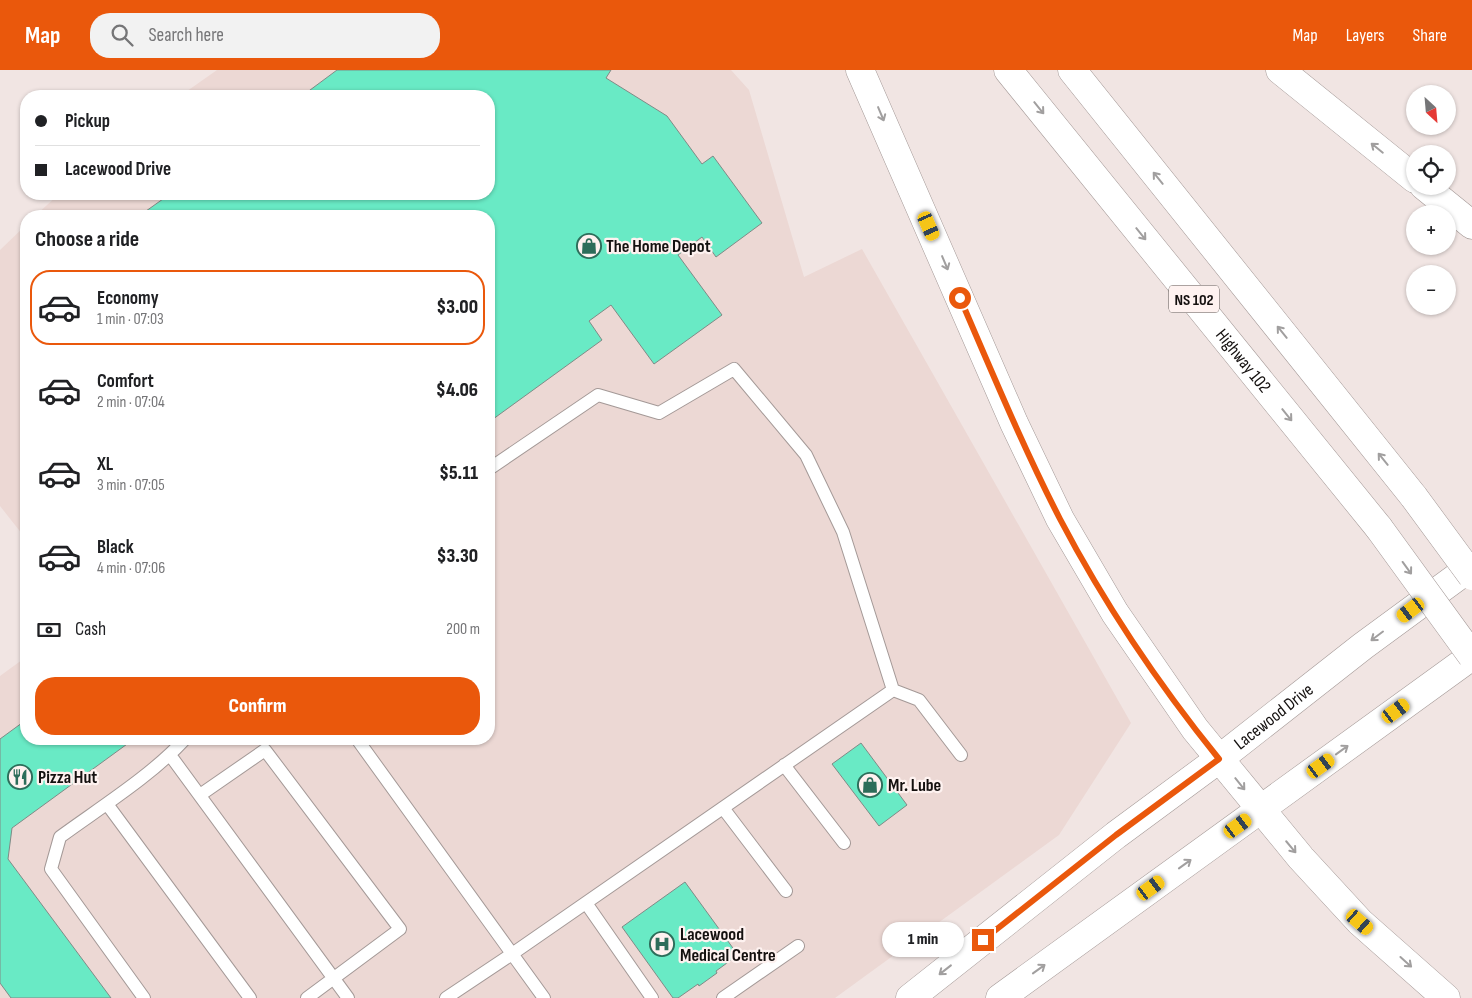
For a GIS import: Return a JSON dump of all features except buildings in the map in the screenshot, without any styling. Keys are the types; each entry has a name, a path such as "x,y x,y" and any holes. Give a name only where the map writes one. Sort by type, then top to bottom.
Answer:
{"main road":[{"path":"860,70 1014,423 1060,519 1114,613 1170,695 1219,759 1301,858 1360,922 1446,998"},
{"name":"Highway 102","path":"1008,70 1379,528 1472,656"},
{"name":"NS 102","path":"1072,70 1414,497 1472,576"},
{"path":"1280,70 1406,172"},
{"path":"1435,195 1472,225"},
{"name":"Lacewood Drive","path":"910,998 1116,835 1219,759 1363,646 1472,566"},
{"path":"1000,998 1472,656"}],"lane":[{"path":"495,465 598,394 659,413 734,369 806,455 843,532 893,690"},
{"path":"893,690 919,700 961,755"},
{"path":"446,998 586,904 893,690"},
{"path":"144,998 51,869 60,836 107,804 170,755 179,745"},
{"path":"361,745 544,998"},
{"path":"200,795 265,750 400,929 307,998"},
{"path":"170,755 348,998"},
{"path":"784,765 844,843"},
{"path":"107,804 243,996"},
{"path":"723,808 786,891"},
{"path":"586,904 652,998"},
{"path":"723,998 798,946"}],"shaded area":[{"path":"217,70 731,70 749,90 804,277 862,249 1131,723 1059,835 835,998 0,998 0,676 20,661 20,745 495,745 495,210 42,210 52,200 495,200 495,90 189,90"},
{"path":"20,231 20,531 0,506 0,250"}],"place":[{"name":"The Home Depot","path":"589,246"},
{"name":"Pizza Hut","path":"20,777"},
{"name":"Mr. Lube","path":"870,785"},
{"name":"Lacewood Medical Centre","path":"662,944"}],"route":[{"path":"960,298 1014,423 1060,519 1114,613 1170,695 1219,759 1116,835 983,940"}]}
